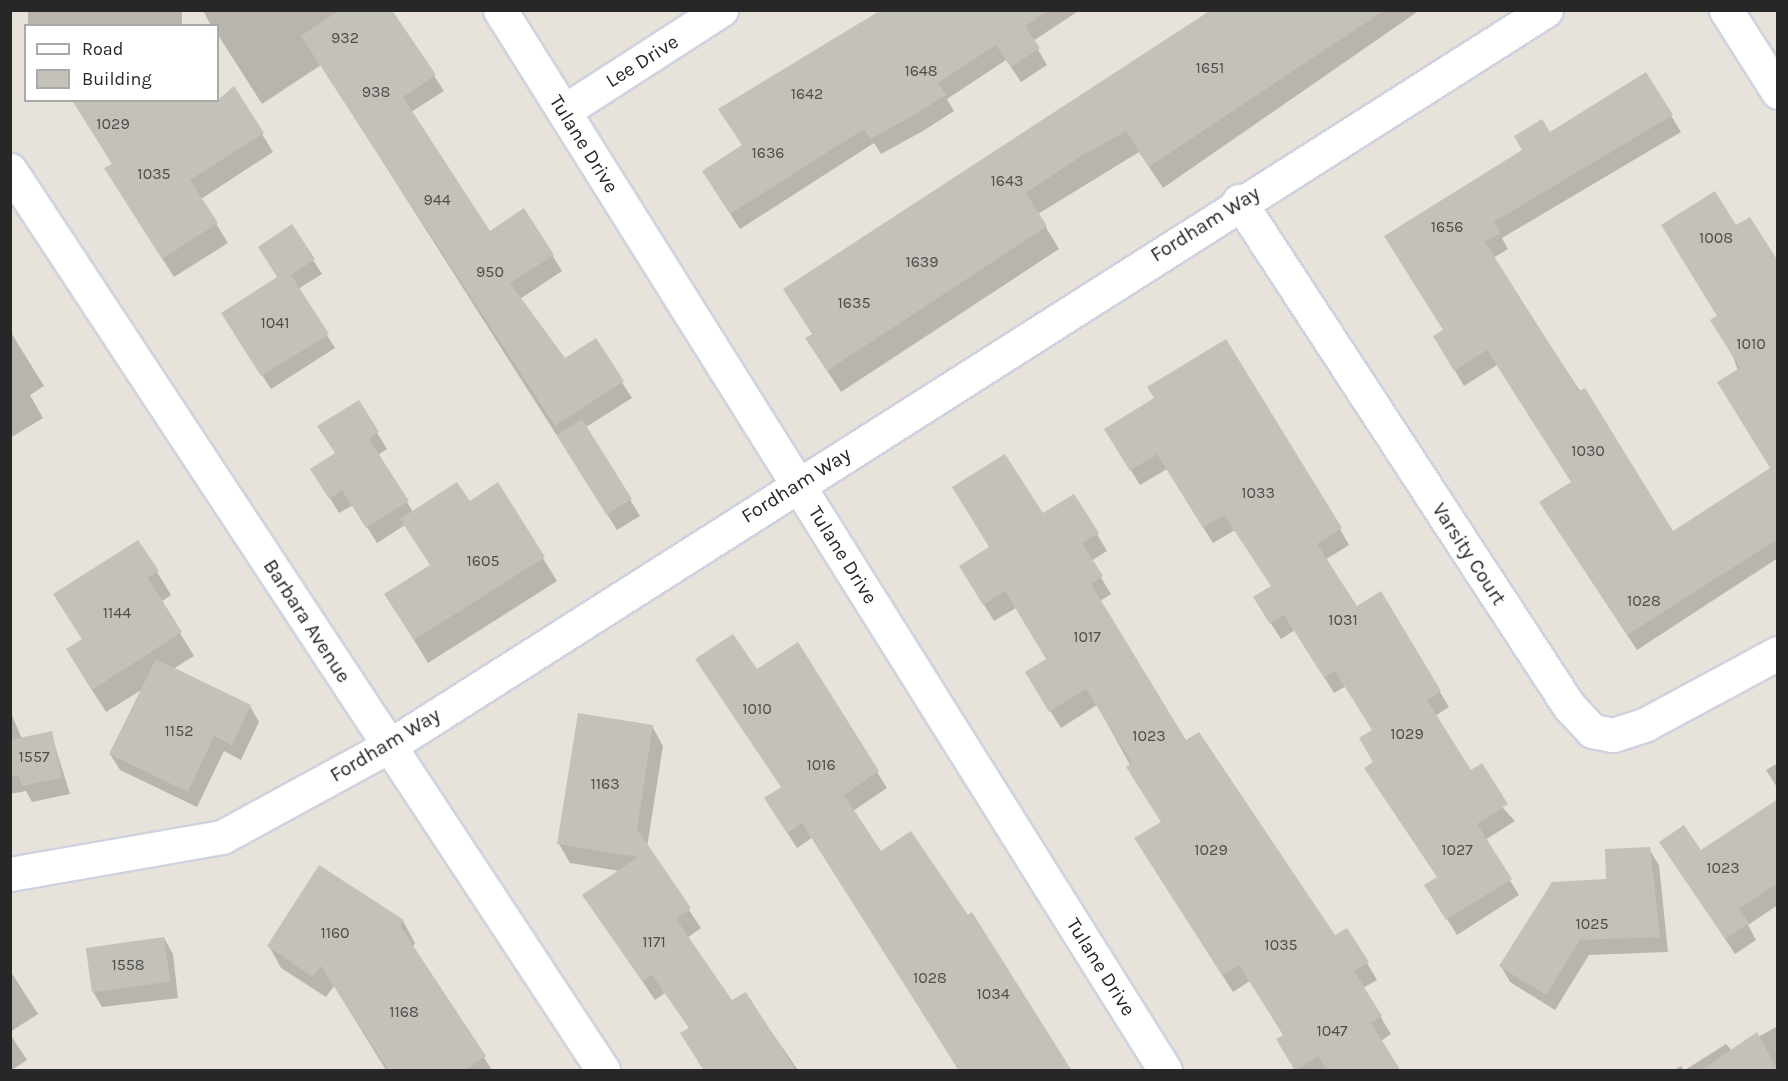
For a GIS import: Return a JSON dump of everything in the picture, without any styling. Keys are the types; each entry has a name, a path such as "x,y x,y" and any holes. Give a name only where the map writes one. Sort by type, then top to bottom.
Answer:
{"street":[{"name":"Tulane Drive","path":"500,10 1165,1071"},
{"name":"Lee Drive","path":"564,111 721,10"},
{"name":"Fordham Way","path":"10,874 222,837 389,746 1239,201 1546,10"},
{"path":"1725,10 1778,92"},
{"name":"Barbara Avenue","path":"14,184 603,1071"},
{"name":"Varsity Court","path":"1239,201 1569,706 1592,731 1613,735 1646,724 1778,653"}],"building":[{"path":"340,10 392,10 436,75 403,97 490,231 524,208 554,255 510,283 565,358 596,338 624,381 555,426 301,36"},
{"path":"881,10 1049,10 1025,26 1040,48 1011,67 996,45 938,83 946,95 871,139 864,129 730,214 702,171 742,145 718,109"},
{"path":"1211,10 1385,10 1149,167 1126,131 1083,155 1026,193 1047,226 827,371 805,338 812,334 783,289"},
{"path":"1646,72 1673,115 1494,222 1500,233 1485,242 1579,391 1585,388 1673,531 1770,468 1717,382 1740,368 1710,320 1717,316 1661,225 1715,191 1736,225 1750,217 1778,261 1778,539 1627,635 1539,502 1571,482 1487,350 1454,371 1433,336 1443,330 1384,236 1522,150 1514,136 1542,119 1550,132"},
{"path":"234,86 264,133 190,180 218,223 162,259 104,168 112,164 73,102 219,102 219,99"},
{"path":"292,224 315,259 291,275 329,334 261,376 221,313 277,277 258,247"},
{"path":"1226,339 1342,528 1317,544 1357,606 1381,591 1441,691 1427,700 1471,770 1482,763 1508,804 1477,824 1512,879 1446,920 1424,885 1437,877 1364,768 1373,762 1359,738 1372,730 1335,671 1324,678 1284,615 1270,624 1253,597 1271,586 1224,515 1203,528 1157,454 1130,471 1104,429 1154,398 1147,387"},
{"path":"359,400 379,432 369,439 409,501 366,528 342,490 329,499 310,469 335,453 317,426"},
{"path":"582,419 632,499 606,515 557,435"},
{"path":"1005,454 1043,513 1074,494 1099,533 1082,543 1103,576 1091,584 1186,740 1199,732 1335,935 1347,928 1369,962 1354,971 1382,1016 1371,1023 1401,1071 1327,1071 1318,1056 1295,1071 1276,1039 1283,1035 1239,965 1222,975 1134,838 1161,822 1126,767 1132,763 1086,689 1049,712 1025,672 1046,659 1005,591 983,605 959,566 989,547 952,487"},
{"path":"457,482 470,501 498,482 545,557 414,640 384,594 430,565 400,519"},
{"path":"138,540 159,571 148,578 182,632 92,690 66,649 82,639 53,594"},
{"path":"733,634 757,669 798,642 879,771 844,795 881,851 911,831 968,915 972,912 1072,1071 959,1071 802,823 787,833 764,798 781,787 695,659"},
{"path":"156,659 251,705 232,745 214,736 188,792 109,754"},
{"path":"578,713 653,725 637,829 691,908 676,919 732,1000 746,992 796,1071 704,1071 680,1033 689,1028 652,975 642,981 582,895 638,857 557,844"},
{"path":"52,731 62,778 22,786 19,775 10,776 10,740"},
{"path":"1778,799 1778,883 1739,909 1749,923 1725,939 1659,842 1684,825 1701,850"},
{"path":"1650,847 1660,937 1580,940 1546,995 1499,966 1552,882 1606,879 1605,849"},
{"path":"319,865 404,920 400,926 486,1056 464,1071 389,1071 321,966 313,977 267,946"},
{"path":"164,937 170,982 92,993 86,948"},
{"path":"1757,1032 1778,1071 1700,1071"}]}
